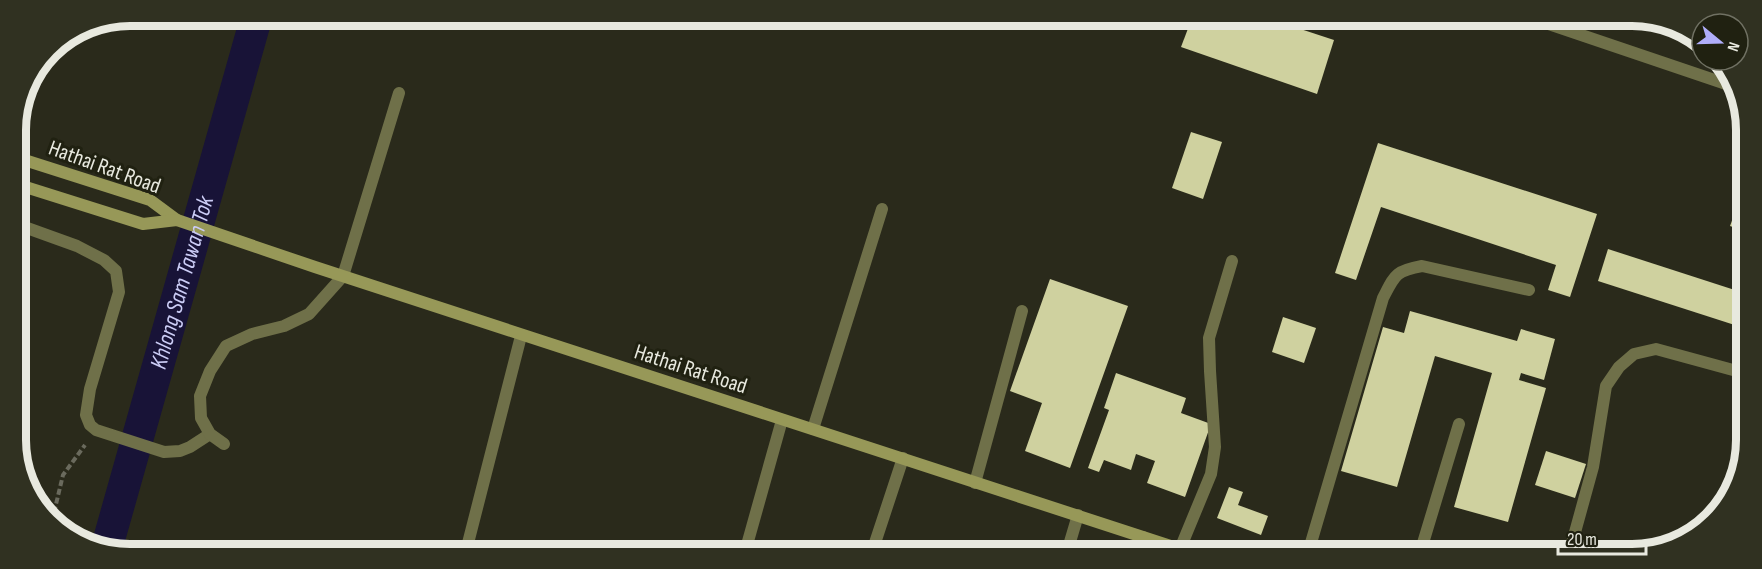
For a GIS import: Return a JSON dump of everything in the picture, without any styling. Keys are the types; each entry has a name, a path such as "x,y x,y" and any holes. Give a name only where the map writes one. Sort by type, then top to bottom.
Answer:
{"main road":[{"name":"Hathai Rat Road","path":"26,161 150,200 177,220 286,258 1162,543"},
{"name":"Hathai Rat Road","path":"26,187 143,224 177,220"}],"street":[{"path":"1555,26 1726,84"},
{"path":"224,444 210,434 201,418 200,396 210,371 226,346 252,334 284,326 309,314 343,276 399,93"},
{"path":"813,429 882,208"},
{"path":"26,228 77,246 104,260 116,271 119,292 90,389 86,415 90,425 96,430 164,452 190,447 210,434"},
{"path":"1188,543 1214,456 1209,338 1232,261"},
{"path":"1311,543 1383,298 1394,276 1405,269 1422,266 1529,290"},
{"path":"975,483 1022,311"},
{"path":"468,544 521,336"},
{"path":"1572,543 1593,467 1606,386 1620,367 1634,354 1656,350 1736,371"},
{"path":"747,544 782,420"},
{"path":"1423,543 1459,424"},
{"path":"875,544 903,458"},
{"path":"1070,543 1078,516"},
{"path":"1141,543 1143,537"}],"path":[{"path":"54,511 63,475 96,430"}],"building":[{"path":"1189,26 1291,26 1334,40 1317,94 1181,47"},
{"path":"1191,132 1222,142 1203,199 1172,188"},
{"path":"1378,143 1597,214 1570,297 1548,290 1556,265 1381,207 1356,280 1335,273"},
{"path":"1736,210 1736,228 1730,226"},
{"path":"1608,249 1736,290 1736,325 1598,281"},
{"path":"1050,279 1128,306 1070,468 1025,451 1042,403 1010,391"},
{"path":"1410,311 1517,341 1521,329 1555,339 1544,380 1521,373 1519,380 1546,388 1508,522 1454,507 1492,373 1435,356 1397,487 1341,471 1383,327 1404,333"},
{"path":"1283,317 1316,328 1304,363 1272,352"},
{"path":"1116,373 1186,398 1181,413 1211,424 1185,497 1147,483 1155,461 1136,454 1131,470 1104,460 1099,472 1088,468 1109,410 1104,408"},
{"path":"1546,451 1586,464 1575,498 1535,485"},
{"path":"1229,487 1243,492 1238,505 1268,516 1261,535 1217,518"}],"waterway":[{"name":"Khlong Sam Tawan Tok","path":"108,541 254,26"}]}
